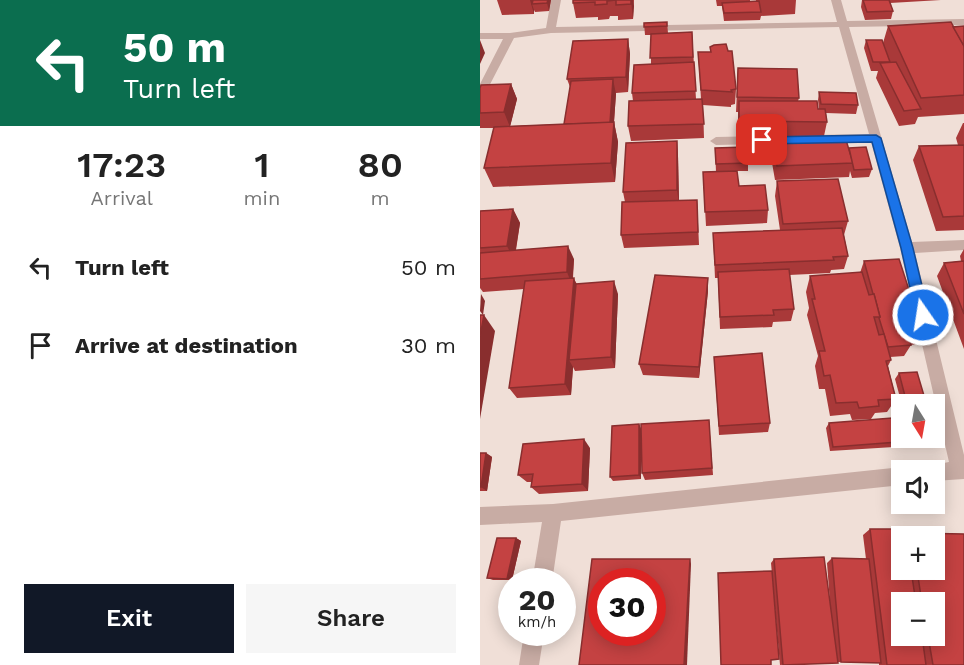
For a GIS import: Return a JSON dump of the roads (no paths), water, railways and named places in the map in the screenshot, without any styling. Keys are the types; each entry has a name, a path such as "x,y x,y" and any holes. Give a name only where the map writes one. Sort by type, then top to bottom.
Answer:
{"street":[{"path":"551,30 556,0"},
{"path":"836,0 907,248 961,470 945,471"},
{"path":"480,36 510,36 551,30 964,22"},
{"path":"480,94 510,36"},
{"path":"716,141 876,138"},
{"path":"907,248 964,246"},
{"path":"480,516 553,513 891,477"},
{"path":"544,568 553,513"},
{"path":"529,665 532,646"}]}
